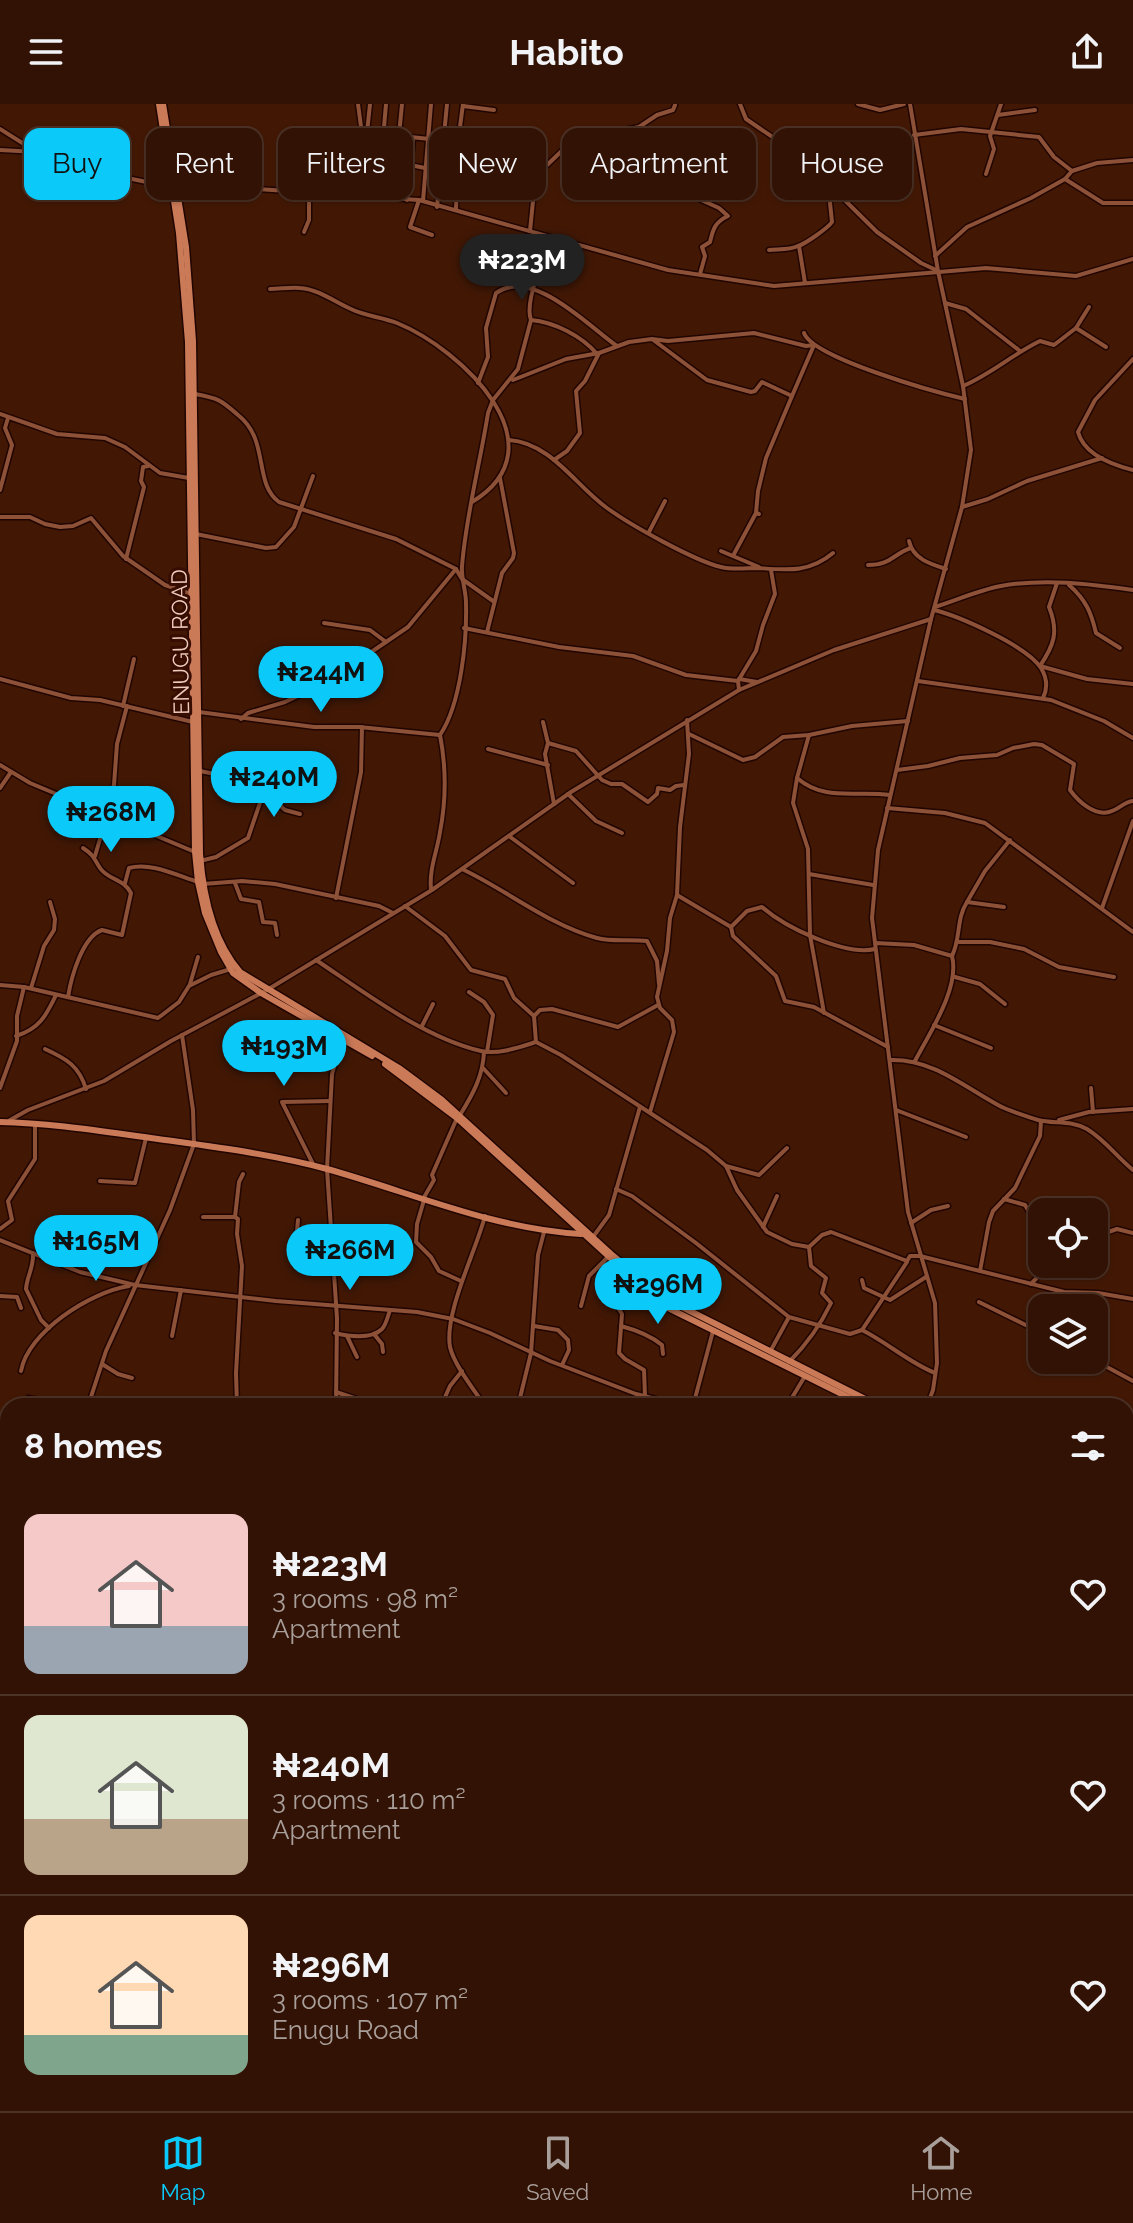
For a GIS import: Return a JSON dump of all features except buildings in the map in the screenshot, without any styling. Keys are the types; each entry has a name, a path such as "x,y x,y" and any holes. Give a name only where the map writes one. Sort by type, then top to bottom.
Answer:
{"main road":[{"name":"ENUGU ROAD","path":"161,104 165,128"},
{"name":"ENUGU ROAD","path":"176,200 190,287 195,394 200,883 232,962 264,992 399,1068 459,1116 588,1234 666,1299 714,1328 863,1398"},
{"path":"176,200 185,288 189,381 195,852 215,940 237,976 395,1071 459,1116"},
{"path":"4,1122 269,1155 544,1232 588,1234 606,1260 662,1305 714,1328 850,1398"}],"street":[{"path":"358,104 361,128"},
{"path":"368,128 370,104"},
{"path":"384,128 386,104"},
{"path":"400,128 402,104"},
{"path":"431,104 421,201 410,227 432,235"},
{"path":"445,128 447,104"},
{"path":"740,104 746,119 772,137"},
{"path":"858,104 880,110 904,104 914,135 935,256 963,386 971,450 962,507 931,619 878,850 872,918 911,1223 935,1303 936,1373 929,1398"},
{"path":"986,174 994,149 991,131 1001,104"},
{"path":"460,128 463,105 494,110"},
{"path":"530,231 535,181 571,142 589,134 639,127 657,115 673,110 675,105"},
{"path":"998,115 1035,110"},
{"path":"0,129 24,144"},
{"path":"914,135 945,130 991,131 1039,137 1054,157 1072,171"},
{"path":"413,139 427,139"},
{"path":"0,150 24,151"},
{"path":"935,256 967,227 1031,198 1065,179 1072,171 1097,163 1133,160"},
{"path":"413,166 429,169"},
{"path":"1065,179 1103,203 1133,203"},
{"path":"304,232 309,220 309,200"},
{"path":"407,200 456,209 668,270 774,286 986,268 1076,276 1133,259"},
{"path":"437,207 438,200"},
{"path":"456,200 456,209"},
{"path":"699,275 705,256 702,247 710,242 719,220 728,216 701,200"},
{"path":"769,250 799,246 827,229 832,222 830,200"},
{"path":"844,200 877,232 921,263 938,271"},
{"path":"432,890 431,871 441,830 445,786 440,735 460,678 466,601 462,579 472,502 493,400 518,369 531,320 527,310 553,238"},
{"path":"799,246 805,283"},
{"path":"478,383 488,357 487,318 496,293 511,287 534,291 570,308 617,346"},
{"path":"270,289 301,288 336,300 351,309 399,324 450,356 478,383 493,400 507,424 509,440 506,464 500,476 492,488 472,502"},
{"path":"945,303 966,309 1020,351"},
{"path":"963,386 983,378 1020,351 1040,341 1054,345 1076,328 1089,307"},
{"path":"531,320 574,335 598,353"},
{"path":"1076,328 1106,347"},
{"path":"511,381 566,359 652,339 668,341 754,333 806,346 814,345"},
{"path":"804,333 806,341 823,352 898,380 965,399"},
{"path":"652,339 707,380 751,392 762,382 792,396"},
{"path":"734,554 758,513 758,491 766,458 814,345"},
{"path":"554,460 567,451 580,433 576,391 585,381 598,353"},
{"path":"1133,359 1095,400 1078,432 1082,443 1102,458 1133,470"},
{"path":"195,394 223,400 251,426 270,493 279,502 377,531 456,569 462,579 493,601"},
{"path":"0,414 57,434 105,438 125,447 160,473 189,478"},
{"path":"0,490 12,445 5,428 8,418"},
{"path":"509,440 527,444 554,460 608,509 684,552 723,567 771,570 813,567 833,553"},
{"path":"962,507 1027,481 1102,458"},
{"path":"126,559 144,487 141,481 143,467 148,466"},
{"path":"196,534 266,548 276,547 294,527 313,476"},
{"path":"487,632 502,573 514,553 500,476"},
{"path":"649,532 665,501"},
{"path":"0,517 30,517 60,527 73,526 91,518 126,559 165,585 191,594"},
{"path":"909,541 921,559 946,569"},
{"path":"868,565 889,562 911,548"},
{"path":"721,551 761,568"},
{"path":"241,719 248,713 285,702 327,682 408,627 456,569"},
{"path":"739,690 739,680 756,651 775,594 771,570"},
{"path":"935,608 998,586 1042,581 1133,590"},
{"path":"1040,666 1053,646 1056,624 1049,607 1057,583"},
{"path":"1067,583 1083,597 1092,612 1096,633 1120,648"},
{"path":"935,608 972,623 1030,656 1040,666 1047,685 1043,698"},
{"path":"4,1122 86,1089 132,1066 182,1035 264,992 464,870 568,794 739,690 834,650 931,619"},
{"path":"324,623 370,630 386,642"},
{"path":"464,628 559,647 633,656 686,675 757,682"},
{"path":"95,856 100,839 101,813 114,785 117,744 134,659"},
{"path":"1040,666 1087,679 1133,684"},
{"path":"0,679 71,698 100,700 193,722"},
{"path":"918,681 1043,698 1104,721 1133,738"},
{"path":"199,712 314,727 362,727 440,735"},
{"path":"660,972 665,962 670,918 677,895 689,754 687,720"},
{"path":"688,734 726,749 743,760 755,757 776,740 852,726 908,721"},
{"path":"543,722 554,804"},
{"path":"336,898 361,772 362,727"},
{"path":"809,735 793,803 808,849 810,935 824,1013"},
{"path":"548,743 576,751 606,782 630,787 649,802 657,794 658,788 670,790 684,785"},
{"path":"897,770 1042,745 1074,764 1070,790 1081,803 1105,813 1133,801"},
{"path":"488,749 548,765"},
{"path":"259,788 265,766 284,755 299,756 315,763 324,773"},
{"path":"0,765 30,783 195,852"},
{"path":"200,771 244,780 264,791 285,810 300,814"},
{"path":"0,788 11,772"},
{"path":"797,778 815,791 826,794 867,792 890,795"},
{"path":"200,861 216,857 248,838 264,791"},
{"path":"568,794 596,821 622,833"},
{"path":"887,808 945,813 985,823 1133,932"},
{"path":"1102,908 1133,821"},
{"path":"509,836 573,883"},
{"path":"915,1061 955,977 952,956 959,942 960,913 985,871 1010,840"},
{"path":"68,997 71,976 91,936 102,930 122,935 131,893 125,883 101,869 95,856 83,848"},
{"path":"125,883 126,875 133,866 149,867 200,883 275,884 379,906 393,913"},
{"path":"464,870 574,931 602,940 627,938 647,941 660,972 658,1005 672,1020 674,1028 650,1113"},
{"path":"809,874 874,885"},
{"path":"235,882 241,899 259,902 263,922 275,923 277,935"},
{"path":"677,895 731,927 733,936 778,978 785,1001 814,1007 888,1047"},
{"path":"31,988 44,946 54,930 55,919 50,902"},
{"path":"967,902 1004,907"},
{"path":"405,906 445,936 471,970 505,979 514,998 534,1016 536,1042"},
{"path":"731,927 747,911 762,907 778,921 860,951 875,946 914,945 952,956"},
{"path":"959,942 990,942 1013,947 1039,955 1059,967 1114,977"},
{"path":"0,985 31,988 158,1018 179,1002 189,986 198,957"},
{"path":"316,960 422,1026 485,1052 536,1042 707,1150 726,1166 759,1175 787,1148"},
{"path":"657,961 665,962"},
{"path":"189,986 231,969"},
{"path":"955,977 980,984 1005,1004"},
{"path":"0,1088 16,1036 24,987"},
{"path":"461,1281 439,1271 431,1257 416,1242 417,1224 424,1199 434,1180 432,1175 440,1154 473,1095 483,1068 493,1015 484,1002 469,992"},
{"path":"16,1036 36,1028 56,995"},
{"path":"422,1026 433,1004"},
{"path":"534,1016 540,1010 552,1009 618,1027 658,1005"},
{"path":"934,1025 991,1048"},
{"path":"91,1398 135,1285 170,1210 194,1144 193,1110 182,1035"},
{"path":"336,1398 337,1318 327,1169 332,1074 342,1040"},
{"path":"45,1049 66,1059 78,1070 86,1089"},
{"path":"890,1060 915,1061 951,1076 1001,1107 1041,1121 1133,1109"},
{"path":"483,1068 506,1093"},
{"path":"1091,1088 1093,1112"},
{"path":"314,1166 282,1102 330,1101"},
{"path":"588,1234 609,1215 640,1107"},
{"path":"896,1110 966,1137"},
{"path":"1057,1120 1084,1127 1133,1170"},
{"path":"980,1271 993,1211 1015,1188 1040,1136 1041,1121"},
{"path":"0,1229 12,1220 8,1201 35,1159 35,1124"},
{"path":"100,1181 135,1183 146,1138"},
{"path":"726,1166 737,1190 767,1232 792,1244 809,1247"},
{"path":"237,1398 242,1266 238,1219 235,1217 243,1174"},
{"path":"616,1189 632,1196 696,1243 789,1317 850,1334 862,1330 910,1256 1064,1292 1098,1293 1133,1299"},
{"path":"763,1227 777,1196"},
{"path":"1004,1199 1025,1205 1028,1210"},
{"path":"911,1223 931,1210 948,1206"},
{"path":"480,1398 450,1347 461,1281 485,1216"},
{"path":"203,1217 235,1217"},
{"path":"298,1220 295,1255 332,1271"},
{"path":"1108,1232 1117,1229 1133,1233"},
{"path":"520,1398 531,1353 538,1255 544,1232"},
{"path":"809,1247 822,1235 831,1232 907,1261"},
{"path":"0,1240 80,1272 135,1285 390,1309 453,1319 531,1353 653,1398"},
{"path":"789,1362 821,1325 831,1303 822,1293 826,1278 811,1266 809,1247"},
{"path":"33,1253 34,1266 26,1289 41,1320 49,1328"},
{"path":"581,1306 589,1276 606,1260"},
{"path":"606,1260 615,1303 622,1314 619,1353 644,1370 645,1396"},
{"path":"862,1280 864,1288 881,1298 894,1299 927,1276"},
{"path":"1031,1284 1036,1278"},
{"path":"21,1371 24,1356 66,1313 121,1287 135,1285"},
{"path":"172,1336 181,1290"},
{"path":"0,1296 17,1297 21,1308"},
{"path":"979,1302 1028,1326"},
{"path":"335,1333 347,1336 374,1334 382,1329 390,1309"},
{"path":"770,1352 789,1317"},
{"path":"534,1326 558,1330 568,1340 569,1350 562,1365"},
{"path":"621,1326 638,1331 661,1344 663,1354"},
{"path":"695,1398 714,1328"},
{"path":"862,1330 886,1342 912,1362 936,1373"},
{"path":"374,1334 382,1344 383,1352"},
{"path":"347,1336 357,1357"},
{"path":"352,1343 355,1336"},
{"path":"102,1364 132,1378"},
{"path":"1108,1368 1133,1381"},
{"path":"445,1398 463,1371"},
{"path":"792,1398 805,1376"},
{"path":"336,1392 354,1398"}]}
